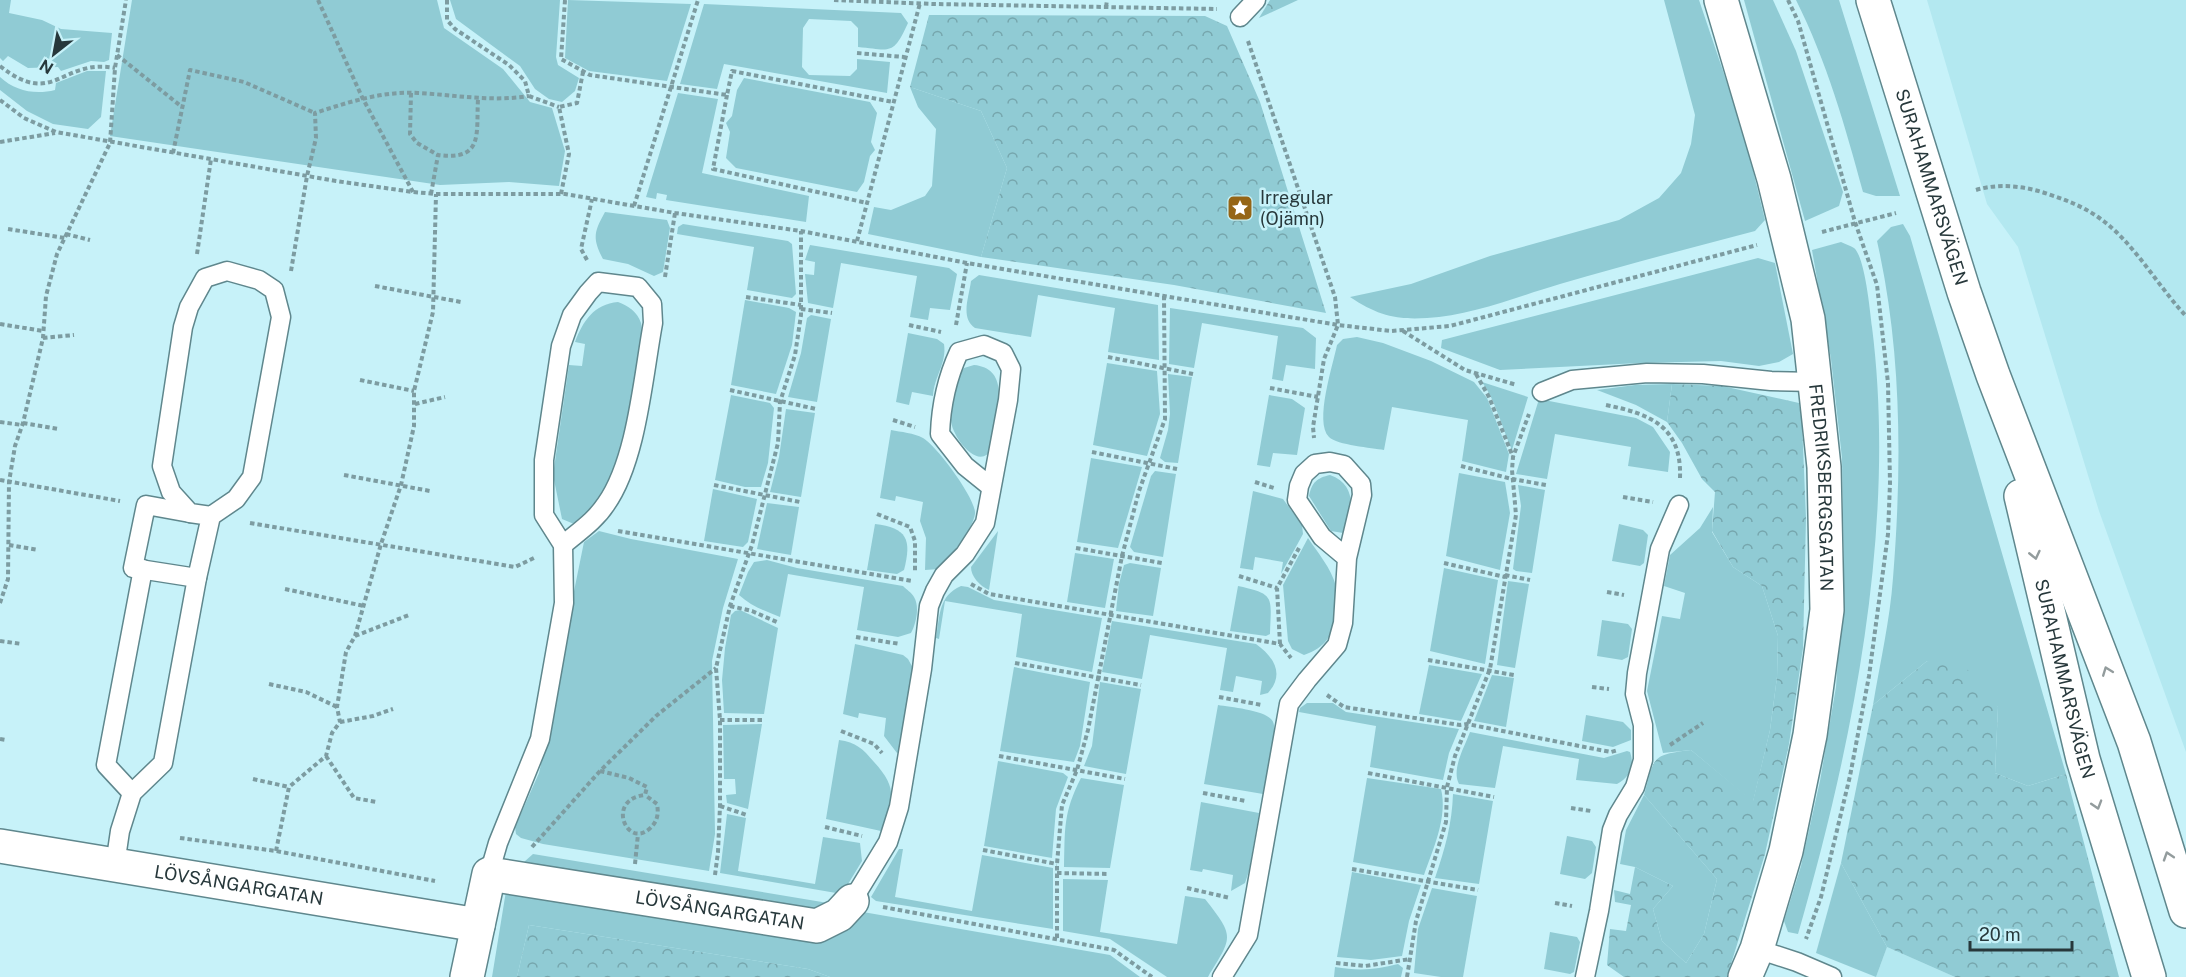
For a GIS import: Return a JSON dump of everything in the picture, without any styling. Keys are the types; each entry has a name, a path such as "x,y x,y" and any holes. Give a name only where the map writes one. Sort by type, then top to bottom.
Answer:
{"street":[{"name":"FREDRIKSBERGSGATAN","path":"1721,0 1776,189 1808,319 1824,467 1827,610 1810,735 1786,851 1751,963"},
{"name":"SURAHAMMARSVÄGEN","path":"1873,0 1964,292 1993,375 2134,742 2186,911"},
{"name":"SURAHAMMARSVÄGEN","path":"1993,375 2082,759 2149,977"},
{"name":"LÖVSÅNGARGATAN","path":"0,846 478,925"},
{"name":"LÖVSÅNGARGATAN","path":"488,883 817,926 839,915 852,901"},
{"path":"467,977 488,883"}],"lane":[{"path":"1240,17 1256,0"},
{"path":"190,513 171,492 162,466 165,439 183,327 189,306 205,278 227,271 259,279 274,290 281,317 252,477 236,499 211,516 190,513 146,506 133,568 197,578"},
{"path":"488,883 498,843 540,739 564,603 563,545 544,515 544,460 561,346 572,315 598,282 638,287 652,304 653,323 627,462 607,503 591,522 563,545"},
{"path":"852,901 888,842 899,807 929,606 944,575 965,554 985,523 1008,400 1011,369 1003,353 984,345 958,344 940,412 940,434 965,466 991,487"},
{"path":"1542,392 1572,380 1647,373 1703,374 1771,381 1816,382"},
{"path":"1222,977 1248,935 1289,704 1306,680 1337,645 1343,623 1347,558 1362,495 1361,484 1344,465 1330,462 1315,464 1304,474 1297,500 1322,537 1347,558"},
{"path":"1585,977 1599,911 1612,830 1635,787 1643,760 1643,725 1635,694 1637,673 1660,549 1678,505"},
{"path":"114,865 120,831 132,794 163,763 197,578 211,516"},
{"path":"132,794 106,765 142,570"},
{"path":"1751,963 1797,962 1832,977"}],"path":[{"path":"0,603 8,579 9,482 15,446 23,424 43,338 46,296 57,254 110,143 115,68 126,0"},
{"path":"318,0 362,97 413,192"},
{"path":"447,0 447,20 455,30 509,65 525,81 529,96"},
{"path":"565,0 561,59 583,72 590,75 727,95"},
{"path":"634,206 698,0"},
{"path":"834,0 1216,9 1240,17 1335,297 1338,325 1324,359 1313,427 1315,464"},
{"path":"1106,7 1107,0"},
{"path":"1788,0 1798,21 1855,222 1877,285 1888,383 1890,483 1888,534 1869,676 1850,776 1821,897 1797,962"},
{"path":"857,241 920,3"},
{"path":"857,53 904,57"},
{"path":"117,55 182,107"},
{"path":"0,66 15,78 33,84 50,84 73,71 89,66 115,68"},
{"path":"173,153 190,70 244,82 315,113 362,97 411,93 478,99 529,96 559,107 577,103 583,72"},
{"path":"867,203 713,169 732,71 893,102"},
{"path":"411,93 410,134 417,143 438,155 462,155 471,150 476,142 478,99"},
{"path":"0,100 24,118 56,132 307,176 433,194 561,194 801,231 967,263 1338,325 1391,331 1450,326 1761,244"},
{"path":"559,107 569,154 561,194"},
{"path":"274,290 292,270 307,176 316,138 315,113"},
{"path":"0,142 56,132"},
{"path":"340,722 337,707 346,652 355,636 381,544 401,485 414,426 414,391 433,312 433,194 438,155"},
{"path":"205,278 196,260 211,159"},
{"path":"1976,190 2001,186 2033,189 2073,202 2097,216 2129,246 2169,298 2186,315"},
{"path":"592,199 581,249 598,282"},
{"path":"652,304 663,293 675,213"},
{"path":"1815,234 1896,213"},
{"path":"8,229 90,240"},
{"path":"715,879 720,806 720,720 716,668 730,606 748,554 778,443 780,402 795,355 801,307 801,231"},
{"path":"909,325 958,344 956,322 967,263"},
{"path":"375,286 461,302"},
{"path":"1057,938 1057,864 1062,805 1077,770 1088,730 1122,556 1139,491 1165,419 1164,296"},
{"path":"746,297 832,313"},
{"path":"0,324 44,331"},
{"path":"43,338 74,335"},
{"path":"1108,357 1193,374"},
{"path":"1476,374 1489,397 1513,457"},
{"path":"360,380 414,391"},
{"path":"1270,388 1318,397"},
{"path":"730,390 816,409"},
{"path":"415,404 446,397"},
{"path":"1407,977 1416,921 1446,822 1447,787 1455,756 1490,669 1516,514 1512,479 1513,457 1530,412"},
{"path":"0,422 58,429"},
{"path":"1092,452 1177,469"},
{"path":"1461,466 1546,485"},
{"path":"344,475 430,491"},
{"path":"0,480 146,506"},
{"path":"714,485 800,502"},
{"path":"591,522 618,531 914,581 915,541 910,527 877,514"},
{"path":"211,516 515,567 563,545"},
{"path":"1313,523 1277,588 1280,644 1306,680 1344,707 1460,725 1467,724 1611,752 1631,747 1659,752 1703,723"},
{"path":"9,545 38,550"},
{"path":"1076,548 1162,563"},
{"path":"1444,564 1530,580"},
{"path":"944,575 960,577 989,594 1280,644"},
{"path":"1239,576 1277,588"},
{"path":"285,589 364,606"},
{"path":"730,606 752,611 779,623"},
{"path":"355,636 409,615"},
{"path":"856,637 924,648"},
{"path":"0,640 22,644"},
{"path":"1428,660 1514,675"},
{"path":"1015,663 1141,685"},
{"path":"531,848 600,771 656,716 716,668"},
{"path":"269,684 306,692 337,707"},
{"path":"1219,698 1288,710"},
{"path":"276,851 290,787 326,756 332,733 340,722 373,716 393,709"},
{"path":"720,720 763,720"},
{"path":"841,731 874,744 895,766 905,768"},
{"path":"0,739 6,740"},
{"path":"326,756 354,798 378,802"},
{"path":"999,756 1125,779"},
{"path":"600,771 639,782 646,787 645,795"},
{"path":"1368,773 1494,797"},
{"path":"253,779 290,787"},
{"path":"1203,794 1270,805"},
{"path":"645,795 655,801 658,812 653,826 645,833 638,834 630,831 624,824 624,806 630,800 645,795"},
{"path":"720,806 747,815"},
{"path":"825,827 888,842"},
{"path":"634,865 638,834"},
{"path":"176,838 488,883"},
{"path":"983,850 1057,864"},
{"path":"1352,868 1478,890"},
{"path":"1057,873 1109,874"},
{"path":"1186,888 1253,904"},
{"path":"852,901 1114,950 1152,977"},
{"path":"1336,963 1365,966 1410,959"}],"shaded area":[{"path":"1927,0 2186,0 2186,752 2099,511 2018,247 1987,204"},
{"path":"1887,947 1955,977 1876,977"}],"green space":[{"path":"0,0 11,0 9,13 42,20 61,29 112,33 109,60 91,61 61,71 58,67 28,68 8,56 3,61 0,58"},
{"path":"132,0 437,0 444,28 503,69 530,102 552,108 565,151 559,186 509,182 440,185 110,136"},
{"path":"450,0 560,0 556,57 558,65 579,78 575,91 562,102 549,99 535,89 520,66 456,19"},
{"path":"568,0 691,4 667,81 589,71 565,58"},
{"path":"1270,0 1298,0 1259,18"},
{"path":"1664,0 1699,0 1744,133 1765,220 1755,231 1584,277 1460,314 1416,318 1396,317 1378,312 1350,297 1411,284 1490,256 1619,220 1659,198 1681,173 1691,144 1695,115"},
{"path":"1744,0 1773,0 1796,51 1843,192 1839,206 1805,221"},
{"path":"1796,0 1839,0 1900,196 1876,196 1863,192 1826,71"},
{"path":"704,4 901,13 908,23 894,46 884,49 858,47 858,28 851,21 809,19 803,28 802,67 809,75 850,76 857,69 857,59 890,62 887,93 724,64 717,89 680,84"},
{"path":"929,15 1205,16 1227,26 1260,102 1326,313 1174,285 981,257 1007,168 981,111 910,87"},
{"path":"87,71 106,71 101,117 88,129 53,124 27,111 0,90 0,77 19,89 40,92 55,90 56,83"},
{"path":"744,78 870,102 877,113 871,142 875,150 870,156 864,182 857,192 736,168 726,158 730,132 726,123 732,116 737,90"},
{"path":"910,87 981,111 1007,168 981,257 868,234 874,207 891,210 925,196 932,186 936,129 918,107"},
{"path":"678,93 718,99 702,173 809,196 806,222 666,200 667,195 657,193 656,199 646,197"},
{"path":"605,212 667,220 670,228 663,272 654,276 628,264 603,259 597,246 596,235"},
{"path":"683,224 788,241 792,244 796,294 792,298 747,290 754,247 677,234 678,227"},
{"path":"1903,224 1910,236 2066,774 2028,786 1995,773 1998,707 1927,661 1873,705 1892,594 1898,494 1898,409 1895,366 1885,282 1877,241 1891,227"},
{"path":"1841,242 1854,248 1858,253 1866,285 1878,402 1879,479 1874,556 1865,634 1852,711 1836,787 1798,934 1788,932 1784,921 1801,866 1820,781 1836,687 1844,569 1842,458 1831,359 1812,250"},
{"path":"810,245 949,268 957,274 950,310 930,308 928,320 910,317 917,276 841,263 833,308 808,303 805,274 814,275 815,262 805,260"},
{"path":"1758,258 1775,263 1793,354 1779,362 1759,366 1721,361 1500,370 1441,348 1442,340"},
{"path":"979,275 1158,305 1159,360 1108,352 1115,308 1038,295 1031,337 975,328 968,319 967,307 971,281"},
{"path":"745,300 789,308 796,312 792,345 776,394 731,385"},
{"path":"618,302 632,310 641,323 641,353 633,400 612,477 595,503 574,524 562,519 553,475 569,365 582,366 585,344 575,342 590,315 602,306"},
{"path":"1170,308 1303,328 1316,338 1315,369 1286,365 1283,381 1272,379 1278,336 1202,323 1194,368 1169,364"},
{"path":"811,315 831,319 817,402 788,397 801,353 807,318"},
{"path":"908,333 937,339 944,344 942,364 933,396 912,392 909,405 896,402"},
{"path":"1357,337 1383,343 1431,361 1474,382 1487,398 1509,454 1506,472 1462,461 1468,420 1392,407 1384,450 1347,444 1329,437 1323,419 1324,407 1337,345 1343,339"},
{"path":"1107,363 1157,371 1160,414 1147,456 1093,445"},
{"path":"974,365 985,367 992,372 999,388 994,443 987,455 980,457 973,455 961,442 952,427 951,420 960,374 964,368"},
{"path":"1168,374 1192,377 1178,463 1165,462 1160,458 1170,414"},
{"path":"1482,382 1528,397 1512,450 1495,406"},
{"path":"1672,384 1667,422 1636,405 1597,390 1635,385"},
{"path":"1672,384 1722,386 1799,403 1802,423 1806,518 1803,648 1789,744 1765,854 1727,977 1624,977 1607,965 1610,929 1626,931 1631,905 1615,902 1614,890 1630,894 1635,867 1673,886 1653,909 1662,941 1686,963 1704,934 1717,879 1644,795 1650,773 1656,760 1661,756 1691,750 1753,801 1770,730 1777,677 1778,636 1762,586 1733,567 1712,531 1715,492 1702,479 1667,422"},
{"path":"731,395 770,403 774,408 768,463 761,487 745,487 715,480"},
{"path":"1269,395 1292,399 1305,408 1297,455 1273,453 1270,467 1257,465"},
{"path":"1539,399 1636,418 1653,427 1670,452 1668,472 1628,466 1631,447 1555,434 1547,479 1516,474"},
{"path":"786,409 815,413 801,497 770,492 779,457"},
{"path":"891,430 916,435 929,443 955,473 974,507 975,514 970,528 939,569 925,570 926,538 920,521 923,502 896,496 895,501 880,498"},
{"path":"1091,458 1142,467 1118,548 1077,542"},
{"path":"1155,471 1176,474 1163,557 1134,552 1130,547 1151,476"},
{"path":"1459,473 1505,482 1510,513 1500,570 1446,556"},
{"path":"1330,475 1342,482 1350,496 1349,523 1343,533 1331,531 1309,496 1316,481"},
{"path":"1518,485 1545,490 1532,573 1513,569 1521,506"},
{"path":"713,489 757,499 748,542 743,547 704,541"},
{"path":"1253,491 1283,499 1302,525 1303,534 1281,574 1283,562 1255,557 1253,570 1240,568"},
{"path":"767,503 799,507 791,555 757,549"},
{"path":"1713,507 1712,532 1733,567 1762,586 1778,636 1777,677 1770,730 1753,802 1691,750 1663,753 1647,691 1662,616 1680,619 1685,593 1664,586 1670,555 1700,528"},
{"path":"875,524 894,529 905,537 907,550 904,570 897,574 867,570"},
{"path":"1619,524 1643,530 1648,535 1644,563 1640,566 1612,561"},
{"path":"599,531 738,559 723,608 712,661 715,834 709,871 543,844 521,838 516,834 515,827 539,773 559,685 584,542"},
{"path":"998,531 989,590 977,581 971,567"},
{"path":"1308,538 1331,573 1336,586 1337,600 1332,629 1327,640 1323,645 1304,655 1292,649 1288,641 1283,585"},
{"path":"1075,553 1114,559 1105,608 1067,602"},
{"path":"767,560 797,568 903,586 913,596 917,606 916,620 911,633 898,637 857,630 864,587 788,574 780,617 758,608 739,595 754,562"},
{"path":"1130,563 1161,568 1153,616 1116,611 1124,565"},
{"path":"1444,568 1498,580 1485,664 1430,651"},
{"path":"1508,581 1529,584 1515,668 1497,665"},
{"path":"961,586 968,587 994,600 1102,618 1092,672 1016,657 1022,614 945,601 939,639 936,638 941,607 948,595"},
{"path":"1238,586 1259,592 1269,599 1270,634 1266,636 1230,631"},
{"path":"740,610 778,628 764,714 724,713 722,680 725,648 731,615"},
{"path":"1602,620 1628,624 1632,629 1628,657 1622,660 1597,656"},
{"path":"1112,621 1256,644 1272,660 1276,679 1268,693 1260,695 1262,681 1236,676 1233,692 1220,690 1227,648 1150,635 1142,679 1102,672"},
{"path":"855,644 903,655 913,668 900,751 897,753 884,736 886,718 859,713 858,718 843,714"},
{"path":"1927,661 1968,670 1998,707 1995,773 2028,786 2066,774 2119,977 1955,977 1887,947 1841,863 1873,705"},
{"path":"1429,665 1482,674 1461,721 1419,714"},
{"path":"1014,667 1090,682 1080,746 1074,762 1000,751"},
{"path":"1492,675 1514,678 1506,727 1474,721"},
{"path":"1100,682 1141,689 1126,774 1084,766 1092,746"},
{"path":"1307,703 1333,703 1346,712 1459,729 1449,753 1443,780 1370,767 1376,726 1299,712 1300,708"},
{"path":"1218,705 1261,713 1273,722 1274,733 1263,794 1204,784"},
{"path":"1586,715 1623,722 1631,730 1631,740 1613,747 1582,741"},
{"path":"762,724 748,809 727,803 726,795 736,794 735,779 724,779 723,725"},
{"path":"1470,732 1604,758 1627,751 1630,752 1632,767 1628,775 1617,784 1576,780 1579,759 1503,746 1495,788 1459,784 1458,765"},
{"path":"839,740 855,744 863,750 887,779 891,802 881,831 826,819"},
{"path":"998,761 1063,773 1068,777 1056,809 1052,858 984,846"},
{"path":"1081,778 1124,785 1110,868 1064,867 1068,812"},
{"path":"1367,778 1441,789 1443,811 1441,822 1424,875 1353,862"},
{"path":"1453,794 1493,801 1479,884 1435,878 1447,836"},
{"path":"1644,795 1717,879 1704,934 1686,963 1662,941 1653,909 1673,886 1635,867 1620,864 1626,830"},
{"path":"1201,802 1259,813 1245,883 1231,891 1233,875 1203,869 1202,872 1190,870"},
{"path":"727,814 746,818 738,871 815,884 823,837 860,843 862,861 842,894 720,873"},
{"path":"1567,836 1592,841 1596,847 1592,873 1585,879 1560,874"},
{"path":"899,849 903,849 895,897 972,911 982,855 1053,868 1053,929 876,901 871,897"},
{"path":"533,854 834,904 815,912 528,865 524,862"},
{"path":"1841,863 1887,947 1876,977 1816,953"},
{"path":"1352,872 1421,885 1409,921 1402,956 1371,960 1337,957"},
{"path":"1063,879 1108,880 1100,932 1177,944 1185,896 1205,899 1226,930 1226,945 1208,977 1167,977 1110,939 1063,931"},
{"path":"1432,888 1477,896 1463,977 1414,973 1418,929"},
{"path":"506,891 863,912 1110,955 1140,977 830,977 808,969 529,925 517,977 492,977"},
{"path":"529,925 808,969 830,977 517,977"},
{"path":"1550,932 1577,937 1580,942 1574,972 1570,974 1544,969"},
{"path":"1398,964 1403,968 1401,977 1334,977 1335,967 1367,969"}],"place":[{"name":"Irregular (Ojämn)","path":"1240,208"}]}
